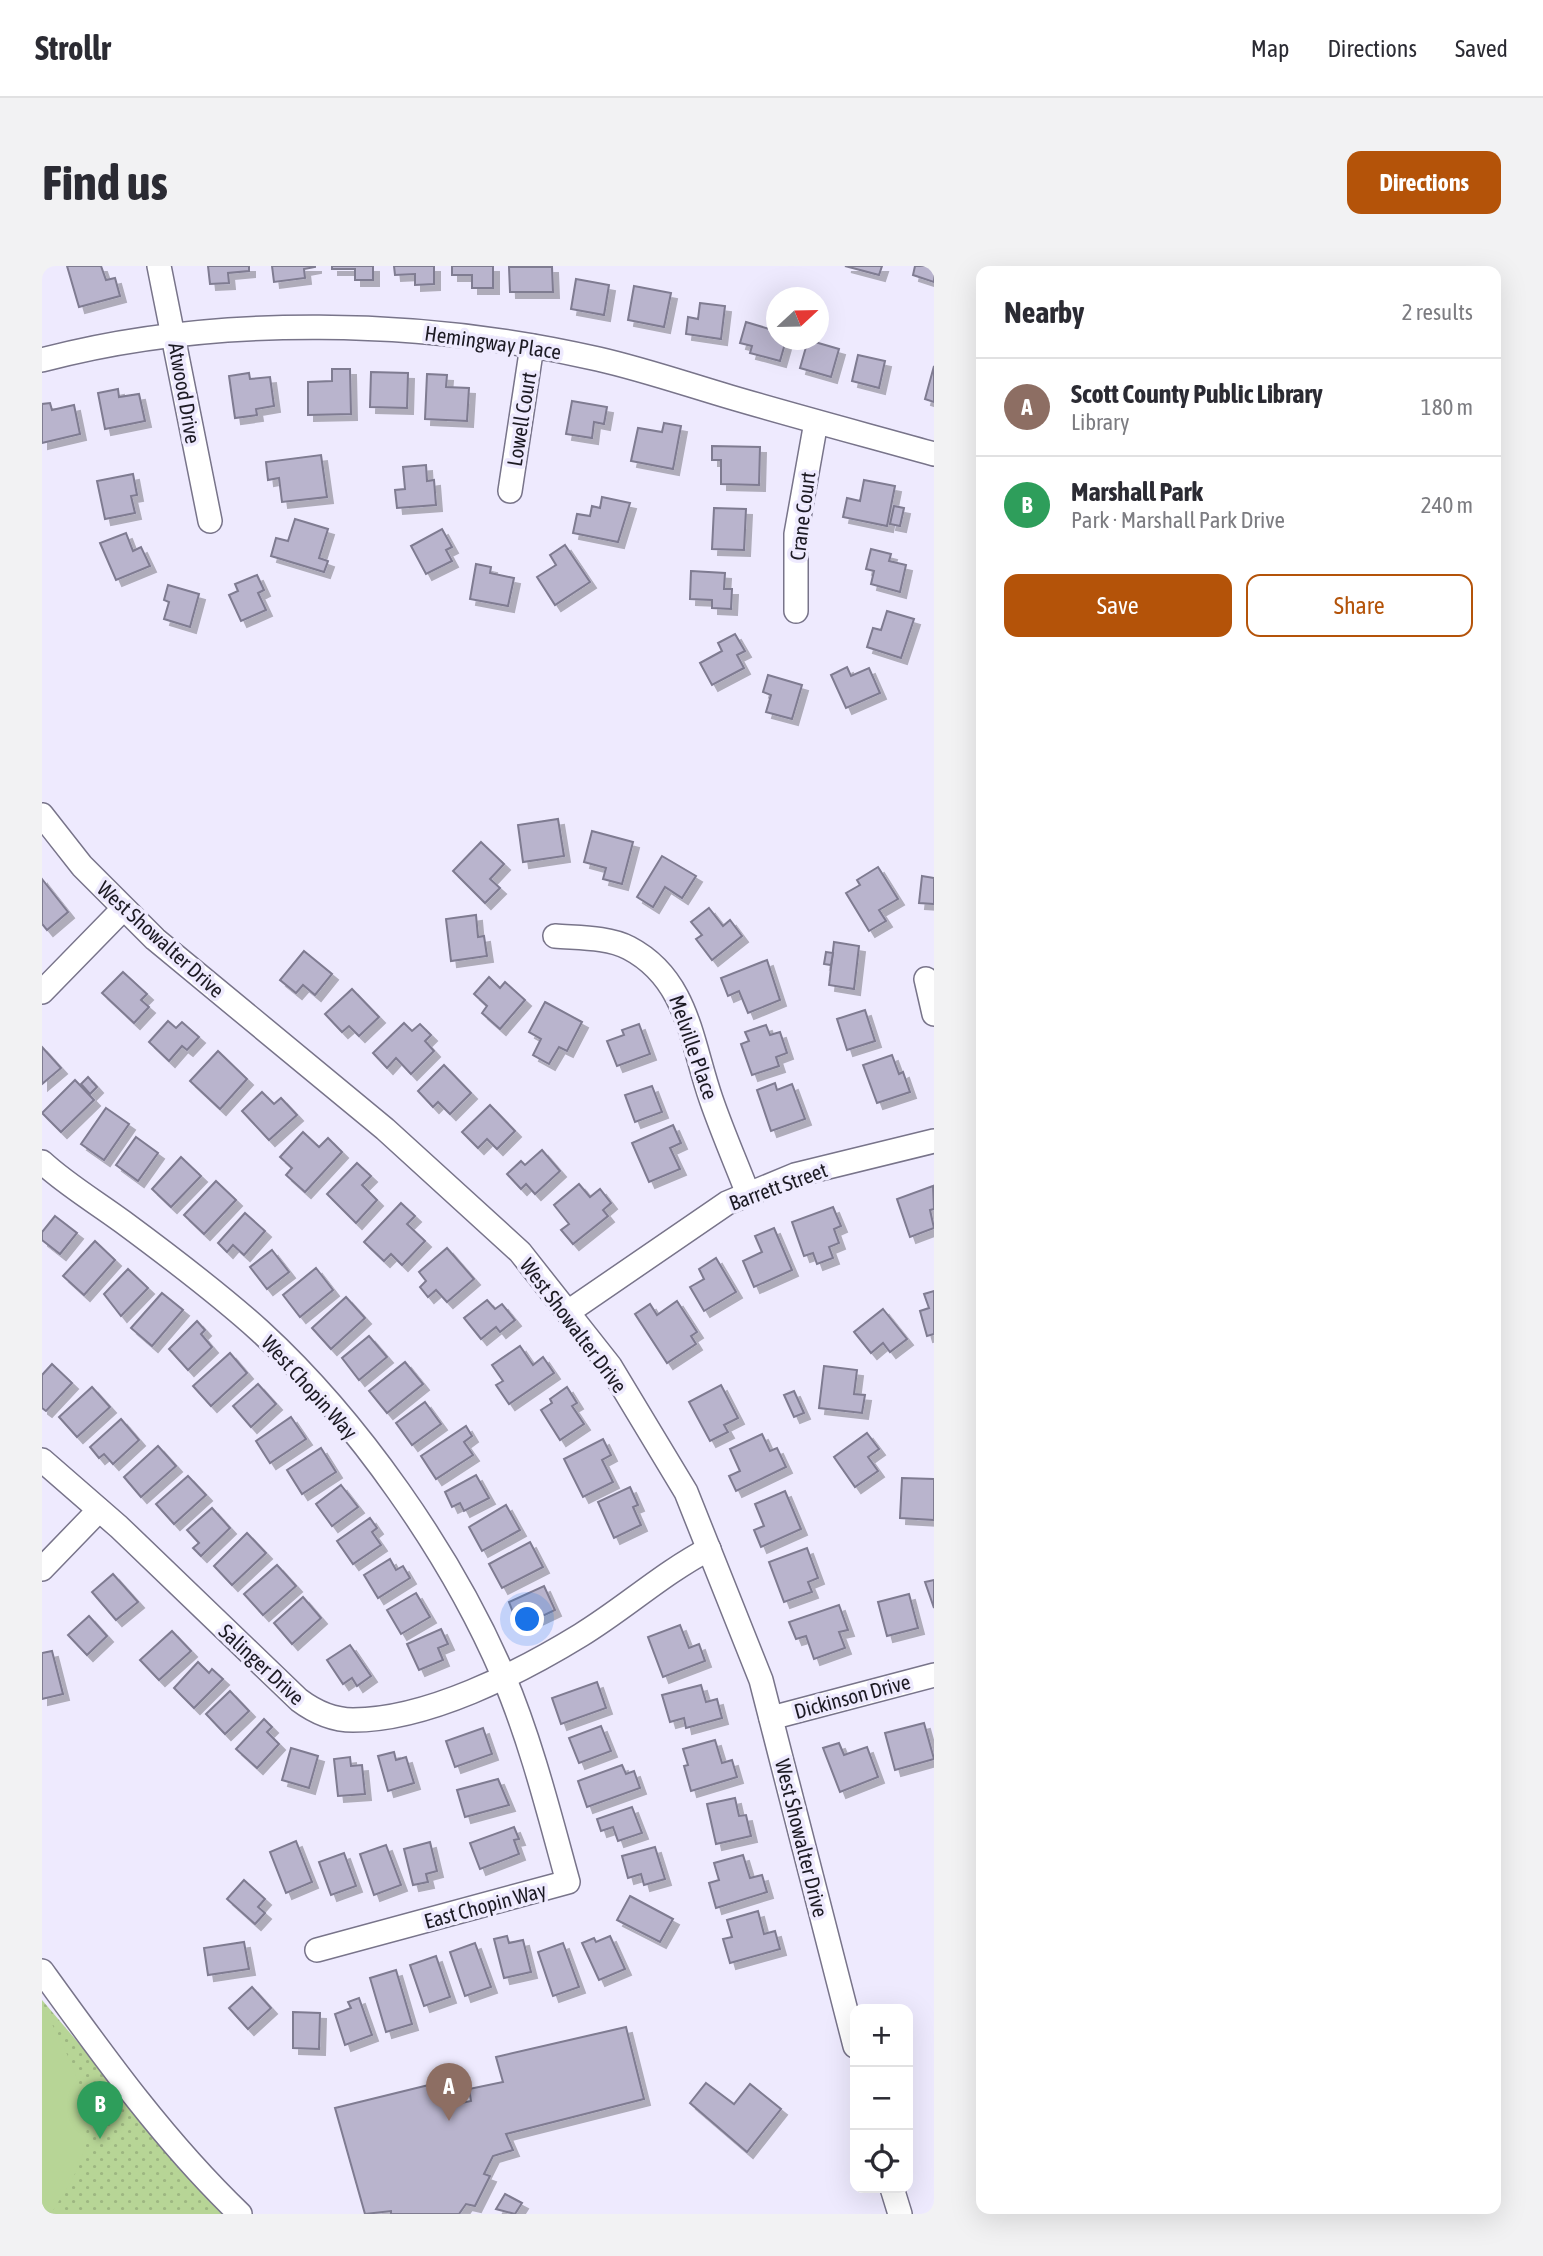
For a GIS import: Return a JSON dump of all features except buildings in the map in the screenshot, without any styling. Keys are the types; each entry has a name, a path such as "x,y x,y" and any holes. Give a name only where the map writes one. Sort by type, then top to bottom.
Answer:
{"street":[{"name":"Atwood Drive","path":"159,266 176,338 209,521"},
{"name":"Hemingway Place","path":"42,360 82,350 215,332 390,327 532,346 599,359 934,454"},
{"name":"Lowell Court","path":"510,491 532,346"},
{"name":"Crane Court","path":"796,611 796,534 816,422"},
{"name":"West Showalter Drive","path":"42,816 82,866 155,939 385,1129 520,1252 610,1366 686,1492 761,1680 850,2026"},
{"path":"42,992 123,908"},
{"name":"Melville Place","path":"555,936 617,943 629,948 652,963 675,988 711,1099 748,1194"},
{"path":"926,979 934,1014"},
{"name":"Barrett Street","path":"568,1312 727,1203 795,1175 934,1141"},
{"name":"West Chopin Way","path":"42,1162 124,1222 260,1331 342,1419 410,1507 481,1627 504,1677"},
{"name":"Salinger Drive","path":"42,1460 99,1510 299,1700 314,1711 351,1720 372,1719 440,1703 504,1677 582,1634 685,1561 709,1549"},
{"path":"42,1569 99,1510"},
{"name":"Dickinson Drive","path":"771,1718 934,1675"},
{"name":"East Chopin Way","path":"317,1951 568,1882 540,1782 504,1677"},
{"path":"42,1971 127,2088 194,2169 240,2214"},
{"path":"894,2193 900,2214"}],"green space":[{"path":"42,2000 224,2214 42,2214"},
{"path":"42,2005 77,2078 86,2118 82,2157 51,2214 42,2214"}],"place":[{"name":"Scott County Public Library","path":"449,2121"},
{"name":"Marshall Park","path":"100,2139"}]}
